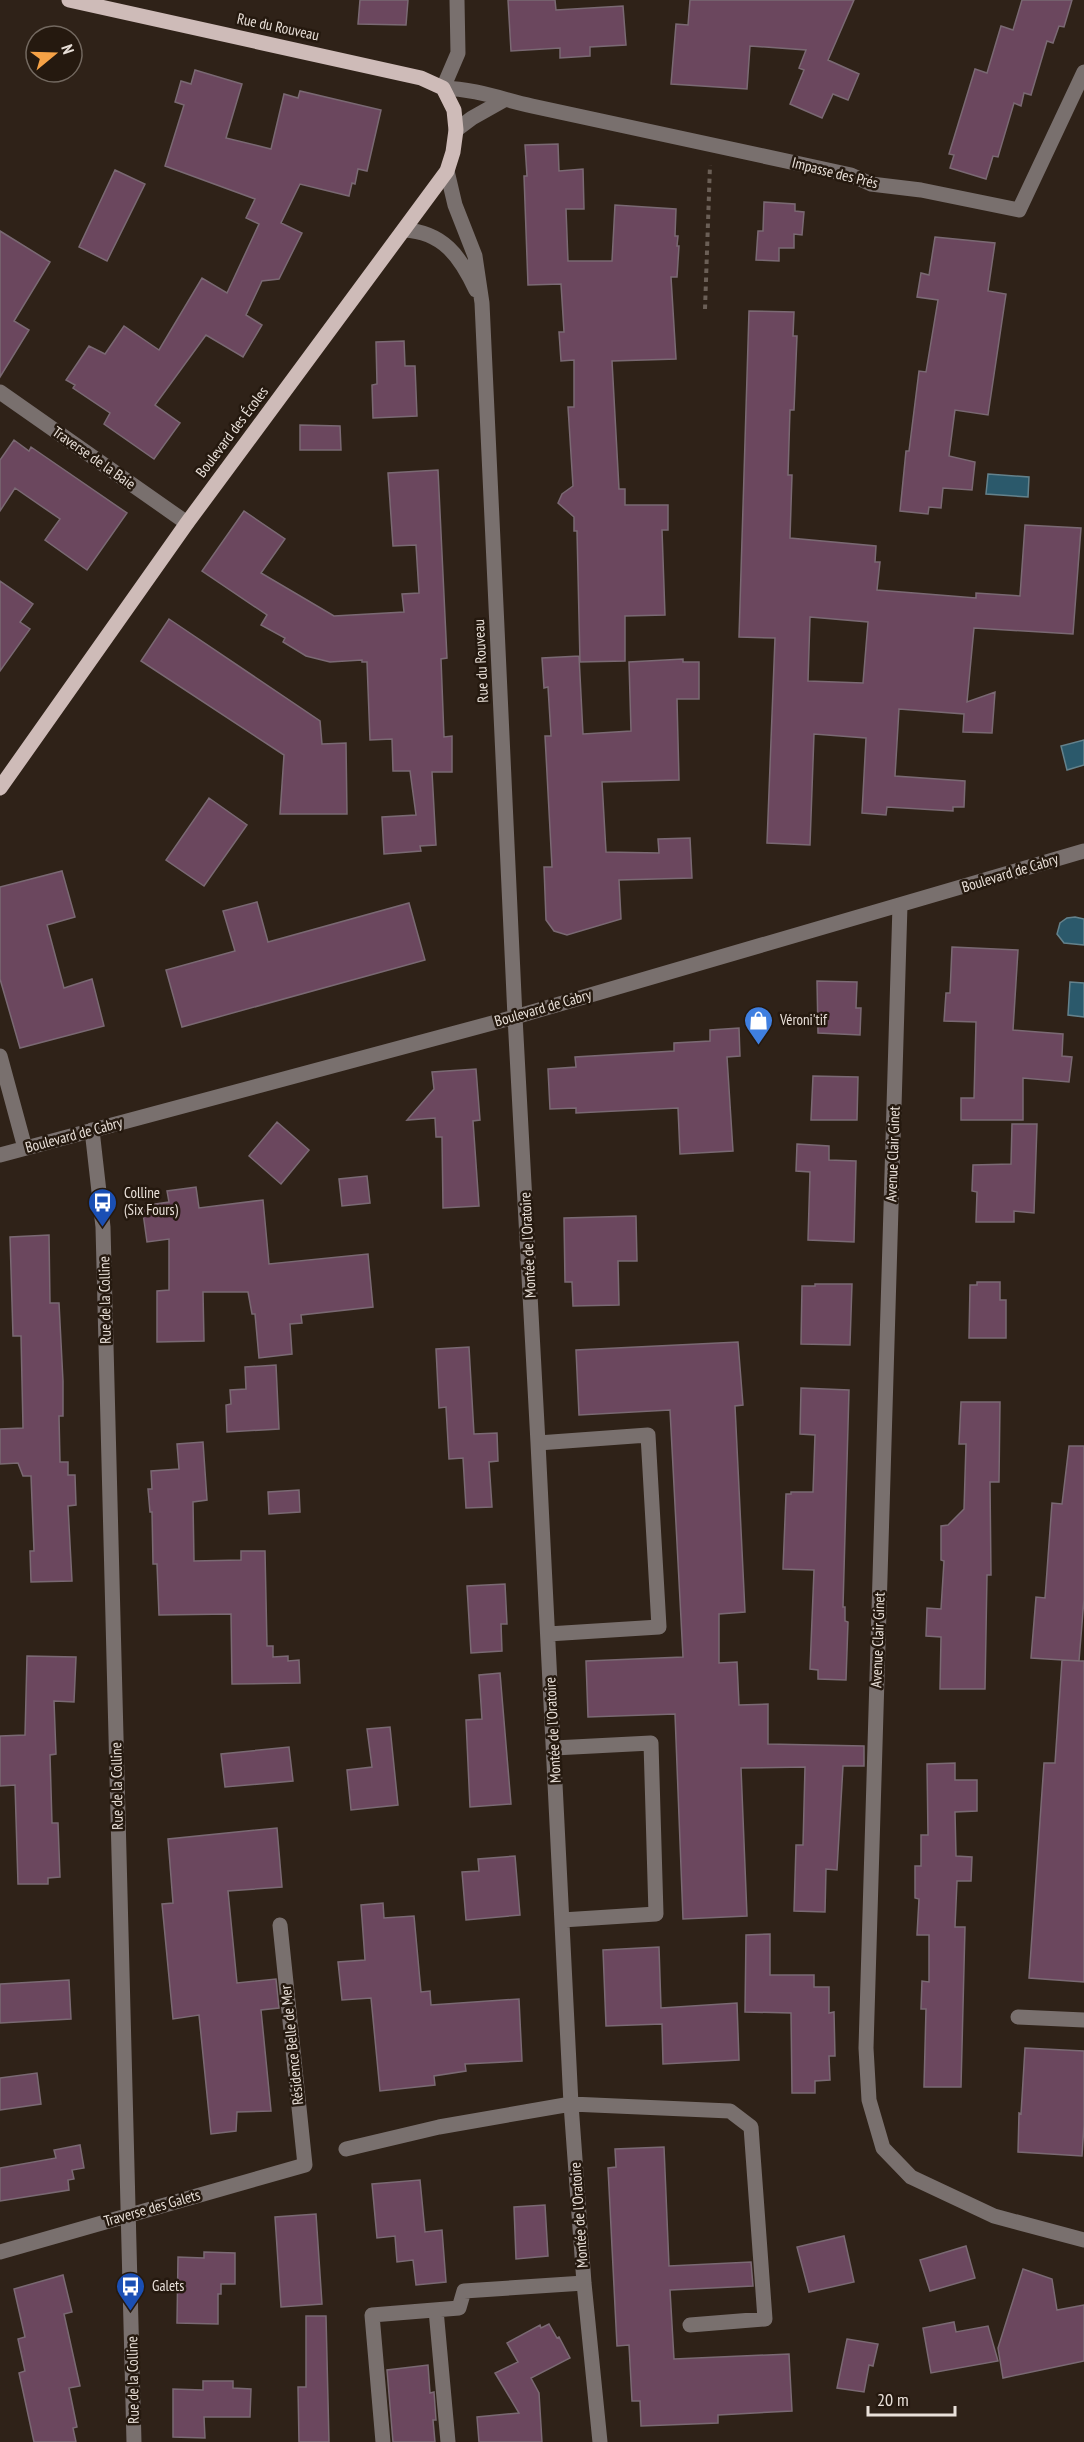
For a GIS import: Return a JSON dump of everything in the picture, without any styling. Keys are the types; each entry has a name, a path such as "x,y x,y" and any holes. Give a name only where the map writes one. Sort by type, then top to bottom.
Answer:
{"main road":[{"name":"Rue du Rouveau","path":"69,0 411,75 443,88"},
{"name":"Boulevard des Écoles","path":"0,788 187,523 447,171 456,130 453,110 443,88"}],"street":[{"path":"443,88 458,53 457,0"},
{"name":"Impasse des Prés","path":"443,88 486,93 504,99 851,175 871,184 921,190 1019,210 1084,72"},
{"path":"456,130 472,117 504,99"},
{"name":"Rue du Rouveau","path":"447,171 455,205 475,256 482,303 514,1017"},
{"name":"Rue du Rouveau","path":"404,230 422,231 447,244 470,276 482,303"},
{"name":"Traverse de la Baie","path":"0,392 187,523"},
{"name":"Boulevard de Cabry","path":"0,1155 514,1017 1084,851"},
{"name":"Avenue Clair Ginet","path":"900,905 867,2024 870,2100 884,2148 911,2177 994,2217 1084,2240"},
{"name":"Montée de l'Oratoire","path":"514,1017 571,2104 584,2283 600,2442"},
{"path":"0,1056 25,1148"},
{"name":"Rue de la Colline","path":"92,1131 103,1227 134,2442"},
{"path":"538,1443 648,1435 659,1627 548,1634"},
{"path":"554,1748 651,1743 656,1914 562,1920"},
{"name":"Résidence Belle de Mer","path":"280,1925 304,2165"},
{"path":"1018,2017 1084,2020"},
{"path":"345,2149 439,2127 571,2104 730,2111 752,2127 765,2319 690,2325"},
{"name":"Traverse des Galets","path":"0,2252 304,2165"},
{"path":"383,2442 372,2315 459,2308 464,2291 584,2283"},
{"path":"436,2310 448,2442"}],"path":[{"path":"705,309 711,144"}],"water":[{"path":"988,474 1029,477 1028,497 986,494"},
{"path":"1084,740 1084,765 1067,770 1061,746"},
{"path":"1067,918 1084,919 1084,945 1064,943 1057,934 1060,923"},
{"path":"1070,982 1084,983 1084,1017 1068,1015"}],"building":[{"path":"360,0 408,0 406,25 358,24"},
{"path":"508,0 555,0 556,10 623,6 626,45 590,47 590,56 560,58 560,48 511,51"},
{"path":"690,0 854,0 828,60 859,74 848,100 833,94 822,118 790,104 804,70 799,68 806,50 750,46 747,89 671,84 676,24 688,25"},
{"path":"1022,0 1072,0 1064,27 1059,26 1053,43 1047,41 1031,95 1024,93 1021,106 1014,103 998,157 993,156 986,179 950,168 954,155 949,154 975,69 987,73 1001,26 1013,30"},
{"path":"195,70 242,84 226,138 271,149 284,94 298,98 300,91 381,110 367,171 358,169 355,184 352,183 349,196 300,184 281,223 302,233 279,279 262,281 246,315 262,325 243,357 206,335 155,405 180,423 154,459 104,424 110,413 73,388 75,385 66,380 89,346 105,354 124,326 159,350 202,278 227,293 259,224 246,218 255,199 165,166 184,105 175,102 181,81 191,84"},
{"path":"558,144 559,171 583,169 584,209 566,209 568,261 612,261 615,205 676,209 675,236 678,236 677,246 679,246 677,277 671,277 676,359 612,361 619,489 625,489 625,505 668,505 668,530 662,530 665,615 625,616 625,661 580,662 577,531 574,531 574,517 558,503 562,494 573,486 568,407 574,407 574,360 561,361 559,332 564,332 561,284 528,285 525,145"},
{"path":"115,170 145,184 107,261 79,247"},
{"path":"764,202 795,204 795,211 804,212 802,235 794,234 794,248 779,248 779,261 756,260 758,231 763,231"},
{"path":"0,231 50,262 14,321 29,330 0,377"},
{"path":"935,237 995,243 988,291 1006,294 988,415 955,410 949,456 975,462 972,490 943,488 941,508 929,507 928,514 900,511 906,451 909,451 919,371 926,372 938,300 917,297 921,273 929,275"},
{"path":"749,311 794,312 793,336 797,336 794,410 790,410 788,475 792,475 790,538 876,546 875,562 880,562 877,590 976,598 976,593 1020,596 1025,525 1081,528 1073,634 974,628 967,702 995,692 992,733 963,732 964,714 899,709 895,776 965,781 964,807 953,807 953,811 887,807 886,815 862,813 866,738 814,734 810,845 767,843 775,638 739,637","holes":["810,617 868,622 863,683 808,681"]},
{"path":"404,341 405,366 415,366 417,416 373,418 372,385 377,384 376,342"},
{"path":"300,425 340,426 341,450 300,450"},
{"path":"14,440 29,451 31,447 127,513 87,570 45,540 60,519 15,488 0,511 0,460"},
{"path":"438,470 447,658 441,659 444,737 452,736 452,772 432,772 436,845 420,846 421,851 384,854 382,817 416,815 410,771 393,771 392,739 370,740 367,662 362,662 362,660 330,662 306,656 283,642 285,638 261,625 267,615 202,571 244,511 285,539 261,573 334,616 404,612 402,594 419,593 416,545 393,546 388,473"},
{"path":"0,581 33,604 20,622 30,629 0,671"},
{"path":"169,619 320,721 322,744 346,743 347,814 280,814 284,755 141,661"},
{"path":"579,656 583,734 631,731 629,662 683,659 683,662 699,662 699,699 677,699 679,780 602,782 606,852 659,853 658,839 690,838 692,878 619,880 621,919 567,935 554,931 546,920 544,867 552,867 545,736 551,736 548,687 544,688 542,658"},
{"path":"209,798 247,825 204,886 166,860"},
{"path":"62,871 75,917 47,925 64,988 92,979 104,1026 20,1048 0,979 0,887"},
{"path":"257,902 268,942 409,903 425,960 182,1027 166,970 235,951 223,911"},
{"path":"952,947 1018,950 1013,1030 1063,1034 1062,1056 1072,1057 1069,1082 1023,1078 1023,1120 961,1120 961,1098 974,1098 976,1022 944,1021 946,993 950,993"},
{"path":"817,981 857,982 856,1008 861,1008 860,1035 818,1033"},
{"path":"739,1028 740,1056 727,1057 733,1151 680,1154 678,1108 576,1113 576,1108 550,1109 548,1069 576,1067 575,1057 674,1051 674,1043 710,1041 710,1030"},
{"path":"476,1069 480,1120 473,1121 479,1206 443,1208 442,1137 436,1137 435,1118 407,1120 434,1089 432,1072"},
{"path":"813,1076 858,1077 857,1120 811,1120"},
{"path":"277,1122 309,1150 281,1184 249,1156"},
{"path":"1012,1124 1037,1124 1034,1213 1014,1211 1014,1222 976,1222 977,1192 972,1191 973,1165 1011,1164"},
{"path":"797,1144 829,1146 829,1160 856,1161 854,1242 808,1240 810,1172 796,1171"},
{"path":"367,1176 370,1203 342,1206 339,1179"},
{"path":"196,1187 199,1208 263,1200 269,1264 368,1254 373,1307 301,1315 302,1323 290,1324 292,1354 259,1358 255,1314 252,1314 248,1292 203,1292 204,1341 157,1342 157,1291 169,1290 169,1239 147,1242 142,1206 169,1202 167,1191"},
{"path":"636,1216 637,1261 618,1261 619,1305 573,1306 572,1282 565,1282 564,1218"},
{"path":"49,1235 50,1303 59,1303 63,1381 63,1416 59,1416 60,1462 68,1462 68,1475 75,1475 76,1505 68,1506 72,1581 31,1582 30,1551 34,1551 31,1476 23,1476 18,1463 0,1464 0,1429 23,1428 21,1336 13,1336 10,1237"},
{"path":"977,1282 1000,1282 1000,1300 1006,1300 1006,1338 969,1338 970,1285 977,1285"},
{"path":"815,1284 852,1284 850,1345 801,1344 802,1286 815,1286"},
{"path":"738,1342 743,1405 735,1406 745,1612 719,1614 719,1663 737,1662 739,1705 768,1704 768,1744 864,1746 864,1766 843,1766 837,1870 826,1869 825,1912 794,1911 796,1845 803,1845 805,1767 741,1768 747,1916 683,1919 675,1714 588,1717 586,1661 683,1657 670,1410 579,1415 576,1350"},
{"path":"469,1347 474,1434 497,1433 498,1461 489,1462 492,1507 466,1508 463,1458 449,1459 446,1407 439,1408 436,1349"},
{"path":"276,1365 279,1429 227,1432 226,1405 231,1404 230,1390 246,1389 245,1367"},
{"path":"801,1388 849,1390 843,1607 845,1607 845,1621 848,1622 846,1680 818,1679 818,1670 810,1669 814,1570 783,1569 786,1494 813,1492 815,1435 800,1434"},
{"path":"961,1402 1000,1402 999,1482 990,1482 991,1575 987,1575 985,1689 940,1689 941,1637 926,1636 927,1608 941,1609 944,1561 941,1560 941,1526 948,1525 964,1509 966,1444 959,1444"},
{"path":"203,1442 207,1500 193,1502 194,1561 241,1560 241,1551 265,1551 267,1646 273,1646 273,1657 288,1656 288,1661 299,1660 300,1683 232,1684 231,1614 159,1615 157,1564 153,1564 152,1512 150,1512 148,1489 152,1489 151,1471 179,1469 177,1444"},
{"path":"1069,1446 1084,1446 1084,1599 1079,1661 1031,1658 1036,1597 1045,1598 1052,1503 1062,1504"},
{"path":"299,1490 300,1512 269,1514 268,1492"},
{"path":"505,1584 507,1624 501,1624 502,1651 471,1653 467,1586"},
{"path":"27,1656 76,1657 74,1702 54,1701 56,1754 50,1755 52,1823 58,1823 60,1877 48,1878 48,1884 18,1884 15,1785 0,1786 0,1736 25,1735"},
{"path":"1062,1660 1084,1661 1084,1982 1029,1978 1044,1763 1055,1763"},
{"path":"500,1673 511,1804 470,1807 466,1720 482,1719 479,1675"},
{"path":"390,1727 398,1805 351,1810 347,1770 372,1767 367,1729"},
{"path":"289,1747 293,1781 225,1787 221,1754"},
{"path":"955,1763 955,1780 977,1780 977,1811 955,1812 956,1856 972,1857 971,1881 957,1881 955,1927 965,1927 961,2087 924,2087 926,2009 921,2009 922,1981 929,1982 929,1935 917,1935 919,1899 915,1898 915,1866 921,1866 921,1835 928,1835 927,1764"},
{"path":"277,1828 282,1887 228,1891 237,1983 276,1979 279,2008 261,2010 271,2111 237,2112 236,2131 211,2134 199,2015 173,2019 162,1904 173,1903 168,1839"},
{"path":"515,1856 520,1915 466,1920 462,1872 479,1871 478,1859"},
{"path":"383,1903 384,1918 414,1916 421,1992 430,1991 431,2005 519,1999 522,2061 465,2064 466,2071 434,2076 435,2085 380,2091 371,1998 342,2000 338,1962 365,1960 361,1905"},
{"path":"770,1934 770,1975 814,1975 814,1987 829,1987 829,2013 834,2012 835,2056 829,2056 830,2080 815,2081 815,2093 792,2093 791,2013 745,2012 746,1935"},
{"path":"659,1947 661,2008 737,2003 739,2060 663,2064 662,2024 606,2026 603,1950"},
{"path":"69,1980 71,2019 0,2023 0,1984"},
{"path":"1025,2048 1084,2051 1082,2156 1018,2152"},
{"path":"37,2073 41,2104 0,2110 0,2078"},
{"path":"80,2145 84,2168 72,2170 74,2179 68,2180 69,2190 0,2201 0,2168 56,2158 54,2150"},
{"path":"664,2147 669,2266 751,2262 753,2286 670,2290 674,2359 789,2354 792,2411 718,2415 718,2423 641,2426 640,2401 632,2401 629,2345 617,2346 608,2168 616,2167 615,2149"},
{"path":"420,2180 425,2232 442,2230 446,2282 416,2285 413,2260 397,2262 395,2236 377,2238 372,2184"},
{"path":"545,2205 548,2256 516,2259 514,2207"},
{"path":"316,2214 322,2304 281,2307 275,2217"},
{"path":"844,2236 854,2282 809,2292 797,2247"},
{"path":"966,2246 975,2278 930,2291 920,2260"},
{"path":"204,2252 235,2253 235,2284 221,2284 221,2294 218,2294 218,2324 177,2323 178,2257 204,2258"},
{"path":"1023,2269 1052,2279 1057,2310 1084,2305 1084,2361 1003,2378 998,2348"},
{"path":"63,2275 72,2312 64,2314 80,2386 69,2388 77,2427 73,2428 76,2442 34,2442 19,2373 25,2371 18,2339 25,2337 14,2289"},
{"path":"306,2316 326,2316 329,2442 299,2442 298,2387 306,2387"},
{"path":"954,2322 956,2332 988,2326 998,2361 931,2373 923,2328"},
{"path":"549,2324 570,2358 531,2378 539,2393 542,2442 479,2442 477,2417 519,2413 495,2373 518,2362 507,2343 540,2325 541,2328"},
{"path":"847,2339 878,2344 873,2366 869,2365 864,2392 837,2388"},
{"path":"428,2365 430,2393 434,2392 435,2442 393,2442 387,2370"},
{"path":"203,2381 233,2381 233,2388 251,2389 250,2417 204,2417 205,2438 173,2437 173,2389 203,2390"}],"place":[{"name":"Véroni'tif","path":"759,1046"},
{"name":"Colline (Six Fours)","path":"103,1228"},
{"name":"Galets","path":"131,2312"}]}
